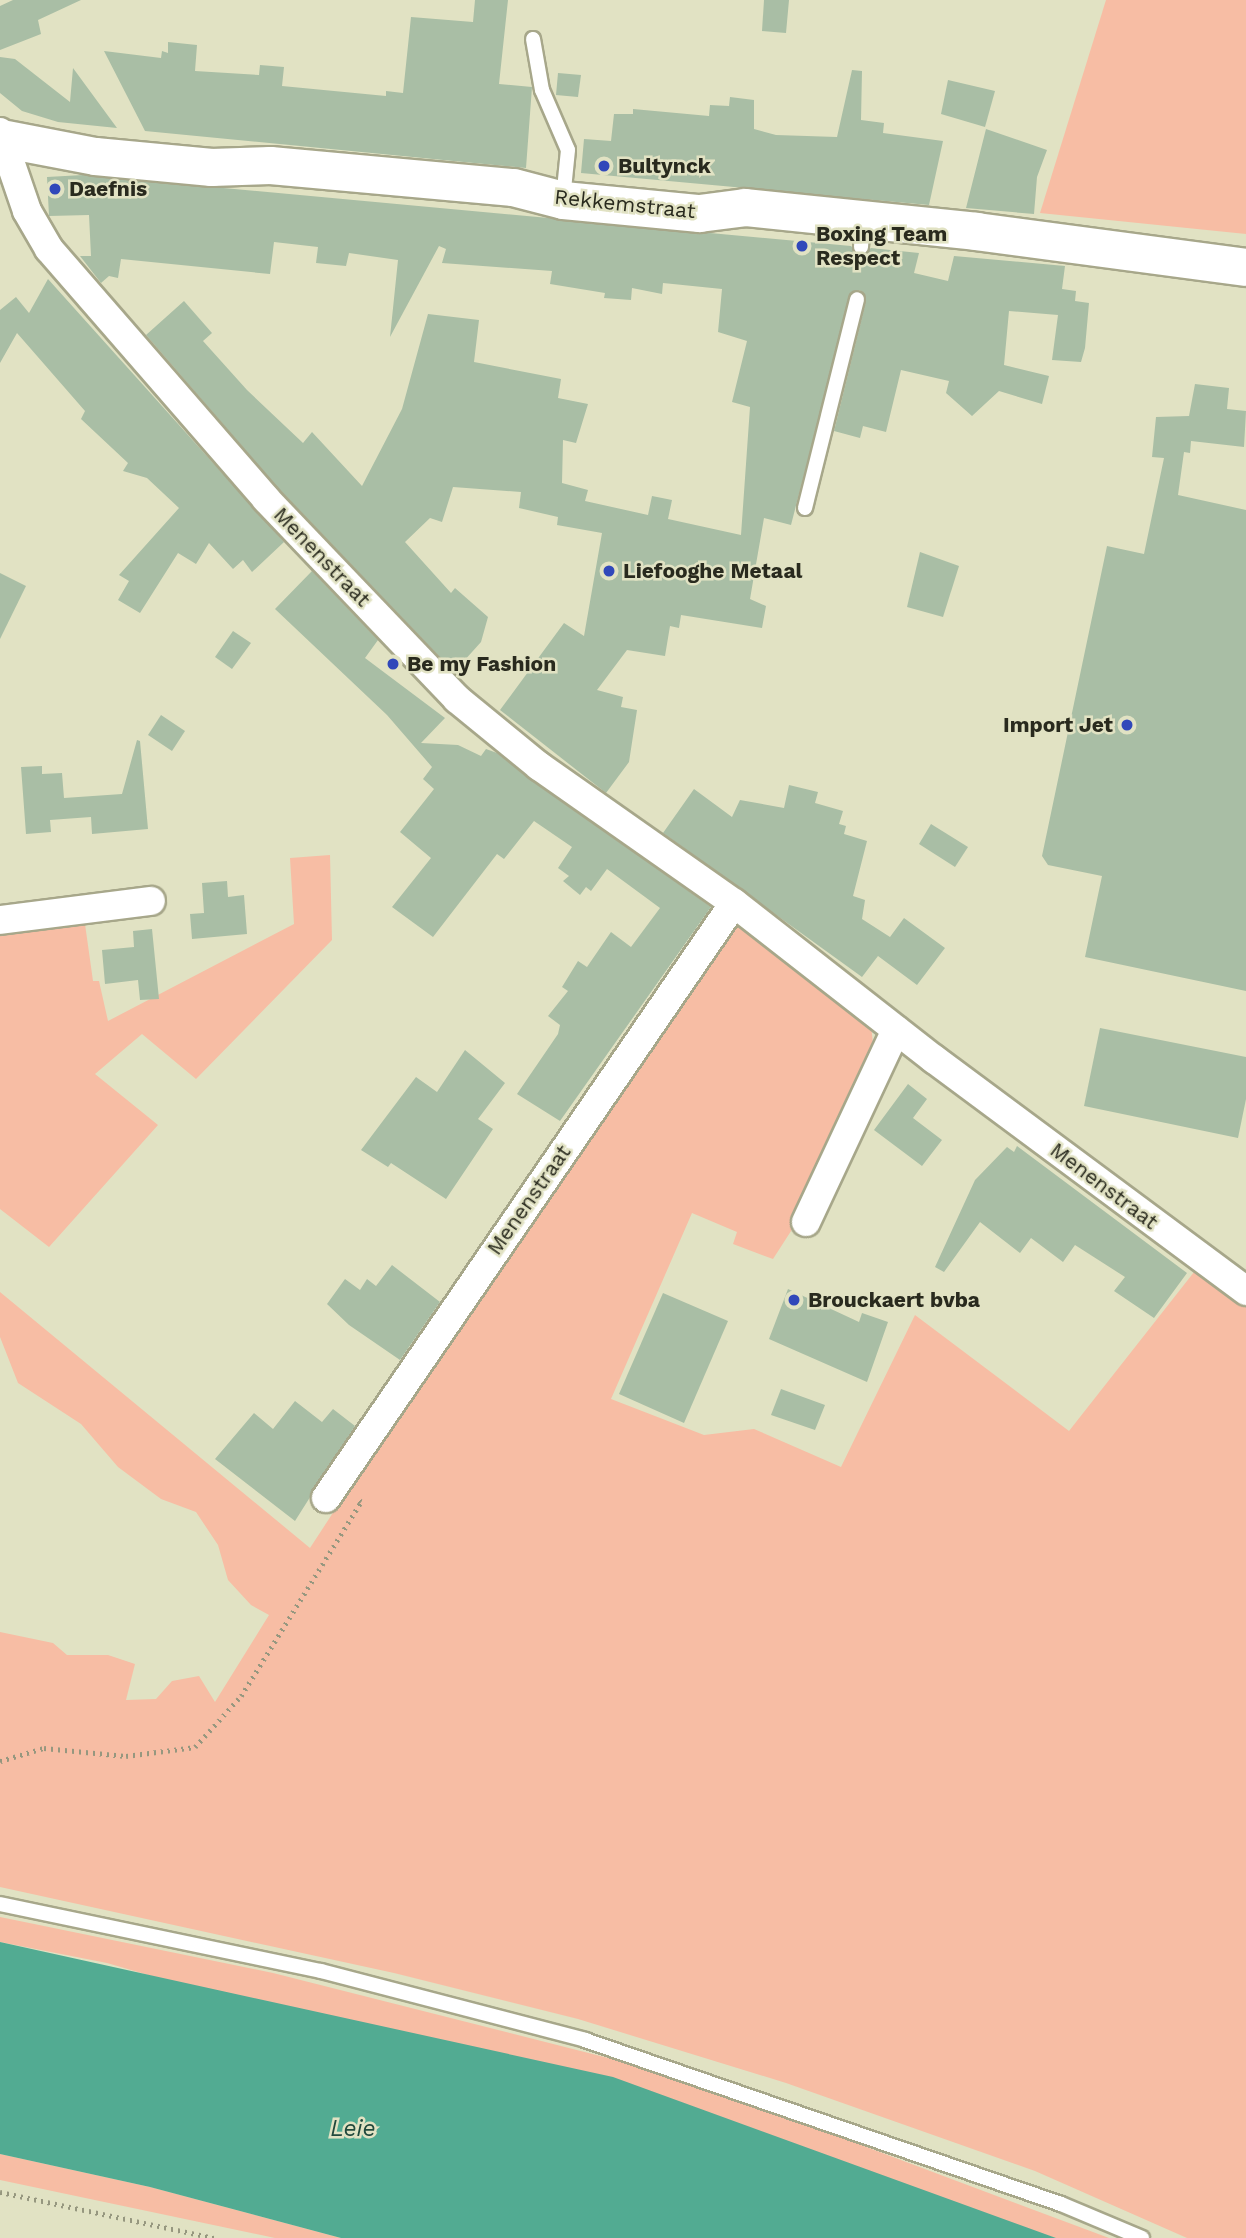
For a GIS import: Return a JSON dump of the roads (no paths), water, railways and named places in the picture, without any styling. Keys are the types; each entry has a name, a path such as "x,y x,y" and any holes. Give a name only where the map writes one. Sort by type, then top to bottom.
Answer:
{"street":[{"name":"Rekkemstraat","path":"4,152 95,156 211,166 270,165 513,187 563,200 699,213 745,207 862,233 1246,267"},
{"name":"Menenstraat","path":"4,152 49,248 265,499 457,699 539,766 734,903 896,1030 1246,1291"},
{"path":"0,920 151,901"},
{"name":"Menenstraat","path":"332,1491 734,903"},
{"path":"806,1222 896,1030"}],"lane":[{"path":"533,39 542,90 568,150 563,200"},
{"path":"805,508 857,299"},
{"path":"0,1904 321,1971 585,2040 1049,2199 1142,2238"}],"water":[{"name":"Leie","path":"0,1942 613,2077 1056,2238 341,2238 150,2187 0,2154"}],"place":[{"name":"Bultynck","path":"604,166"},
{"name":"Daefnis","path":"55,189"},
{"name":"Boxing Team Respect","path":"802,246"},
{"name":"Liefooghe Metaal","path":"609,571"},
{"name":"Be my Fashion","path":"393,664"},
{"name":"Import Jet","path":"1127,725"},
{"name":"Brouckaert bvba","path":"794,1300"}]}
